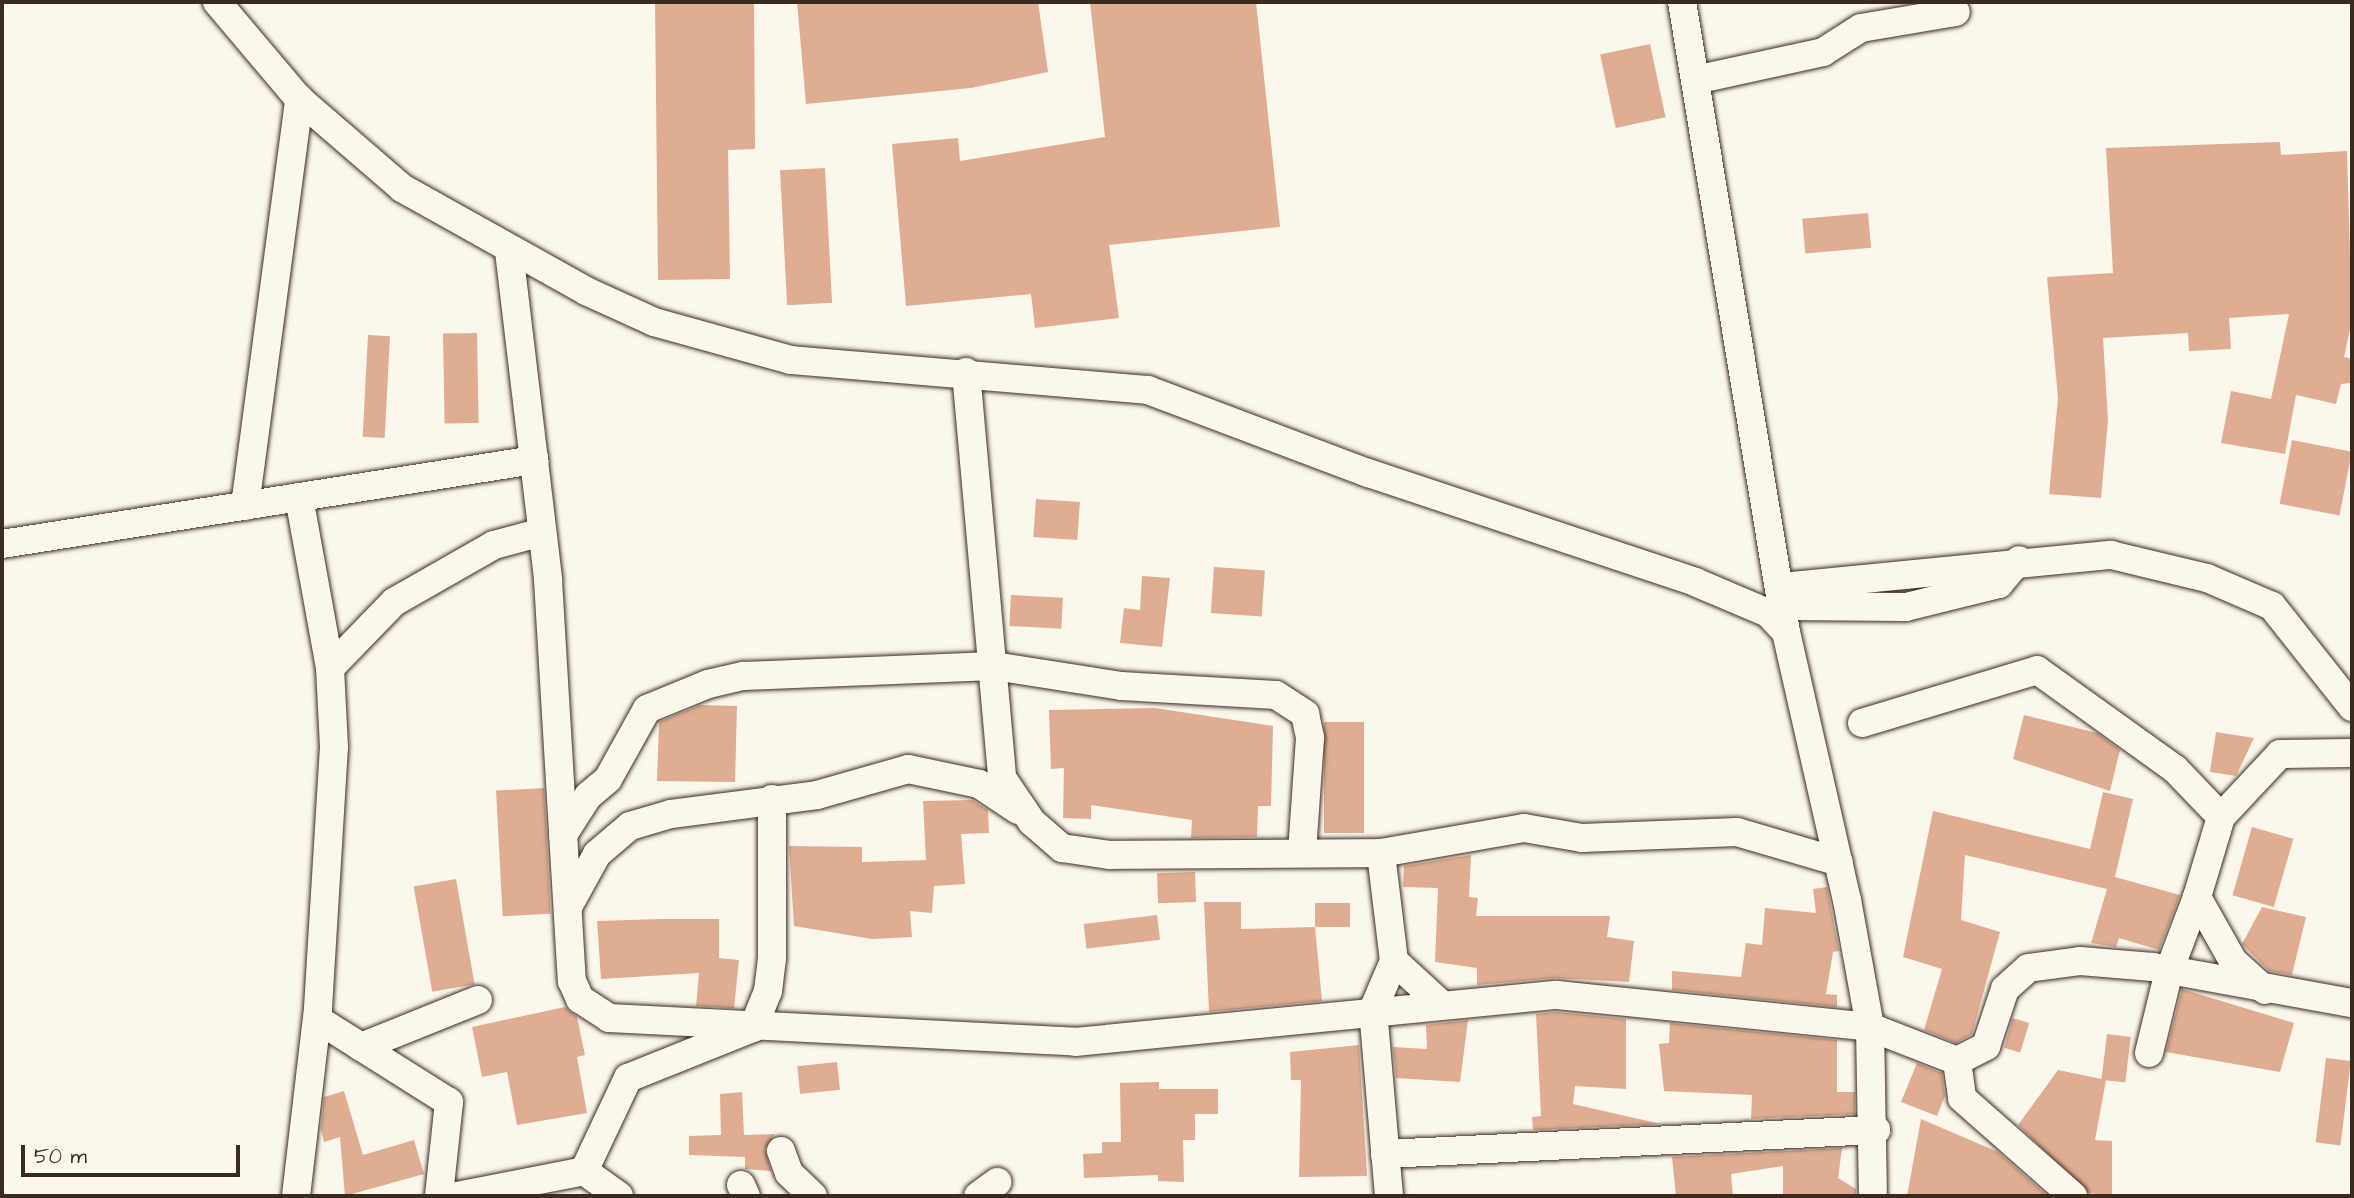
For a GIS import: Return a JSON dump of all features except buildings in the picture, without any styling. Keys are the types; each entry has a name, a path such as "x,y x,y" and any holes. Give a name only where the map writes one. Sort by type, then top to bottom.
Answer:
{"street":[{"path":"1682,2 1784,608 1839,862 1870,1027 1876,1130 1873,1196"},
{"path":"227,8 299,99 402,188 509,251 586,291 697,337 791,360 966,372 1169,396 1368,474 1695,582 1768,613 2019,560 2111,555 2207,578 2272,606 2352,707"},
{"path":"1695,80 1823,52 1861,28 1956,12"},
{"path":"245,506 299,99"},
{"path":"509,251 542,532 572,981 593,1010 609,1018 753,1028 1075,1042 1373,1010 1557,995 1870,1027 1956,1061 1986,1046 2005,989 2028,968 2080,961 2169,971 2265,990 2352,1003"},
{"path":"966,372 1002,778 1028,817"},
{"path":"2,544 534,460"},
{"path":"296,1196 317,1019 334,747 330,668 299,497"},
{"path":"330,668 394,602 494,545 542,532"},
{"path":"563,835 588,796 608,779 647,709 708,684 744,676 994,666 1121,686 1276,695 1305,714 1310,738 1303,853"},
{"path":"1862,723 2037,670 2175,769 2221,817"},
{"path":"2149,1053 2169,971 2197,897 2221,817 2280,754 2352,753"},
{"path":"568,908 597,854 630,826 772,799 817,795 908,769 979,784 1028,817 1062,848 1098,853 1381,853 1524,828 1582,838 1737,832 1839,862"},
{"path":"584,1171 628,1078 753,1028 768,991 772,957 772,799"},
{"path":"1381,853 1394,961 1373,1010 1389,1196"},
{"path":"2197,897 2233,961 2265,990"},
{"path":"1394,961 1441,1004"},
{"path":"361,1047 478,1000"},
{"path":"317,1019 449,1102 439,1196"},
{"path":"1956,1061 1962,1098 2073,1196"},
{"path":"1385,1154 1876,1130"},
{"path":"781,1152 789,1173 813,1196"},
{"path":"457,1196 584,1171 619,1196"}]}
